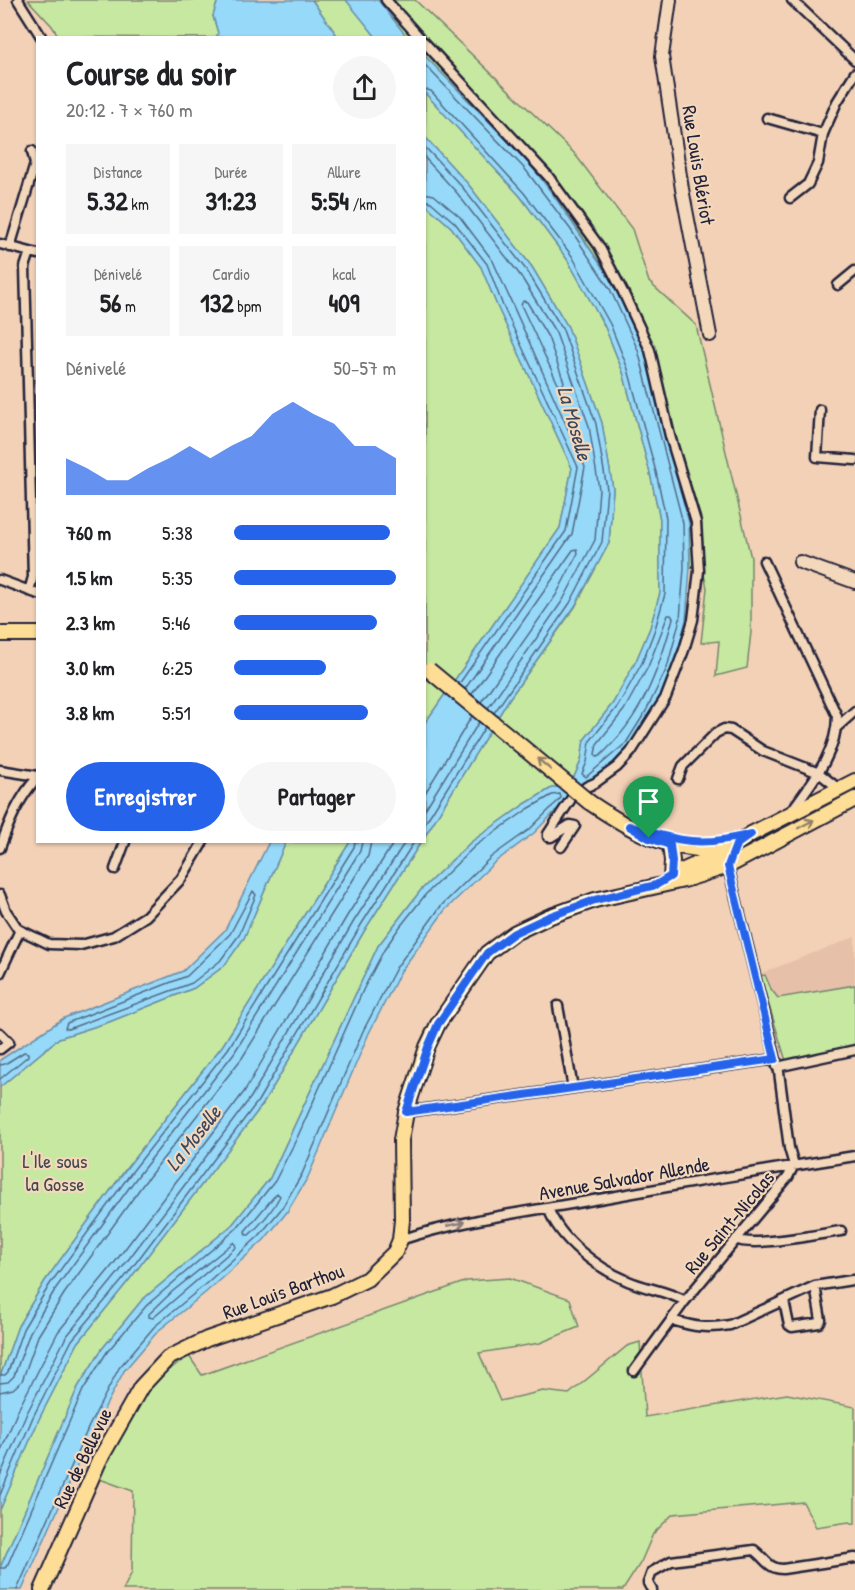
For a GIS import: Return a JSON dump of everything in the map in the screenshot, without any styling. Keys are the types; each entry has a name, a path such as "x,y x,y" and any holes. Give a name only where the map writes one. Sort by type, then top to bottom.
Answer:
{"main road":[{"path":"0,634 36,634"},
{"path":"427,668 589,801 649,838 670,845 724,851 756,850"},
{"path":"656,885 855,781"},
{"path":"400,1240 401,1140 428,1047 438,1024 487,953 514,933 548,917 595,900 684,880 728,866 855,799"},
{"path":"629,826 693,843 716,842 751,834"},
{"path":"670,845 671,876"},
{"name":"Rue Louis Barthou","path":"175,1355 207,1339 332,1296 367,1280 395,1252 400,1240"},
{"name":"Rue de Bellevue","path":"42,1590 99,1461 122,1419 141,1387 168,1358 175,1355"}],"street":[{"path":"18,0 40,35"},
{"path":"386,0 418,36"},
{"name":"Rue Louis Blériot","path":"670,0 662,56 682,189 710,335"},
{"path":"792,0 855,60"},
{"path":"426,44 548,176 599,246 650,350 670,436 696,522 699,571 693,620 666,697 631,752 617,767 571,799 548,834 548,837 551,837 570,825 575,826 561,847"},
{"path":"790,198 808,184 818,163 823,134 837,102 855,73"},
{"path":"767,118 823,134"},
{"path":"10,246 35,164 32,151"},
{"path":"0,244 34,253 25,267 33,593 0,580"},
{"path":"838,285 855,271"},
{"path":"820,410 817,457 855,460"},
{"path":"764,561 837,716 833,743 819,773 790,813"},
{"path":"800,562 855,582"},
{"path":"837,727 855,711"},
{"path":"678,779 683,766 716,733 724,729 731,730 763,751 819,773 839,789"},
{"path":"0,770 36,776"},
{"path":"0,848 12,815 33,788"},
{"path":"116,869 125,843"},
{"path":"0,895 6,912 20,930 49,944 81,945 114,936 146,916 181,879 202,843"},
{"path":"724,851 728,866"},
{"path":"724,851 728,866"},
{"name":"Rue Saint-Nicolas","path":"634,1371 685,1301 788,1177 794,1165 789,1148 776,1063 728,866"},
{"path":"0,972 20,930"},
{"path":"558,1006 573,1088"},
{"path":"0,1033 9,1042 0,1049"},
{"path":"409,1112 573,1088 776,1063 855,1050"},
{"name":"Avenue Salvador Allende","path":"400,1240 437,1228 855,1156"},
{"path":"548,1208 552,1219 561,1230 578,1248 598,1263 627,1280 685,1301"},
{"path":"736,1239 742,1243 763,1242 841,1231"},
{"path":"672,1320 692,1327 730,1325 815,1286 852,1280"},
{"path":"784,1301 792,1328 819,1323 815,1286"},
{"path":"652,1590 648,1583 652,1572 671,1561 754,1550 763,1556 768,1565 774,1569 783,1569 855,1558"}],"shaded area":[{"path":"855,937 855,1018 821,1012 772,1023 759,974"}],"green space":[{"path":"28,0 218,0 213,16 217,36 58,36"},
{"path":"312,0 348,0 375,36 337,36"},
{"path":"378,0 415,0 574,153 632,229 649,282 696,325 751,558 751,632 747,668 716,676 719,641 701,643 707,588 701,562 690,568 689,526 644,348 615,286 530,164 426,57 426,36 406,36"},
{"path":"426,94 520,196 567,259 605,327 623,372 660,519 660,593 650,628 636,661 613,703 584,740 581,761 574,777 525,804 471,842 421,890 378,946 270,1178 232,1225 142,1300 102,1349 78,1387 0,1568 0,1510 39,1419 78,1343 263,1104 366,928 420,843 426,843 426,834 509,699 575,607 609,543 613,489 602,423 568,327 532,267 468,184 426,138"},
{"path":"426,205 451,227 481,267 572,468 560,528 426,722"},
{"name":"L'Ile sous la Gosse","path":"286,843 349,843 223,1045 126,1169 45,1281 18,1326 0,1377 0,1087 59,1038 109,1022 194,988 224,966 244,938"},
{"path":"765,975 778,998 855,985 855,1046 786,1061 760,976"},
{"path":"510,1278 570,1299 579,1327 540,1343 479,1353 500,1401 543,1391 569,1394 627,1346 640,1342 645,1417 787,1394 855,1407 855,1524 849,1522 816,1527 803,1502 673,1514 653,1534 641,1562 623,1590 123,1590 132,1572 133,1491 97,1478 136,1407 157,1378 189,1356 202,1375 467,1281"}],"water":[{"path":"218,0 312,0 337,36 216,36 218,33 213,16"},
{"path":"346,0 378,0 406,36 375,36"},
{"path":"426,57 530,164 554,196 615,286 644,348 689,523 690,568 686,620 673,670 651,714 630,747 607,769 570,796 534,833 495,862 445,910 401,971 369,1033 308,1177 287,1212 264,1240 158,1331 124,1371 94,1428 22,1590 0,1590 0,1568 78,1387 102,1349 142,1300 232,1225 270,1178 378,946 421,890 471,842 525,804 574,777 581,761 584,740 613,703 636,661 650,628 660,593 660,519 623,372 605,327 567,259 520,196 426,94"},
{"name":"La Moselle","path":"426,138 468,184 532,267 568,327 602,423 613,489 609,543 575,606 509,699 426,834 426,722 560,528 572,468 481,267 451,227 426,205"},
{"path":"268,843 286,843 244,938 224,966 194,988 109,1022 59,1038 0,1087 0,1060 64,1018 183,971 225,930"},
{"name":"La Moselle","path":"349,843 420,843 366,928 263,1104 78,1343 39,1419 0,1510 0,1377 18,1326 45,1281 126,1169 223,1045"}],"route":[{"path":"629,826 693,843 725,841 751,834 736,845 728,866 775,1059 406,1112 438,1024 487,953 514,933 548,917 595,900 656,885 671,876 670,845 649,838 629,826"}]}
